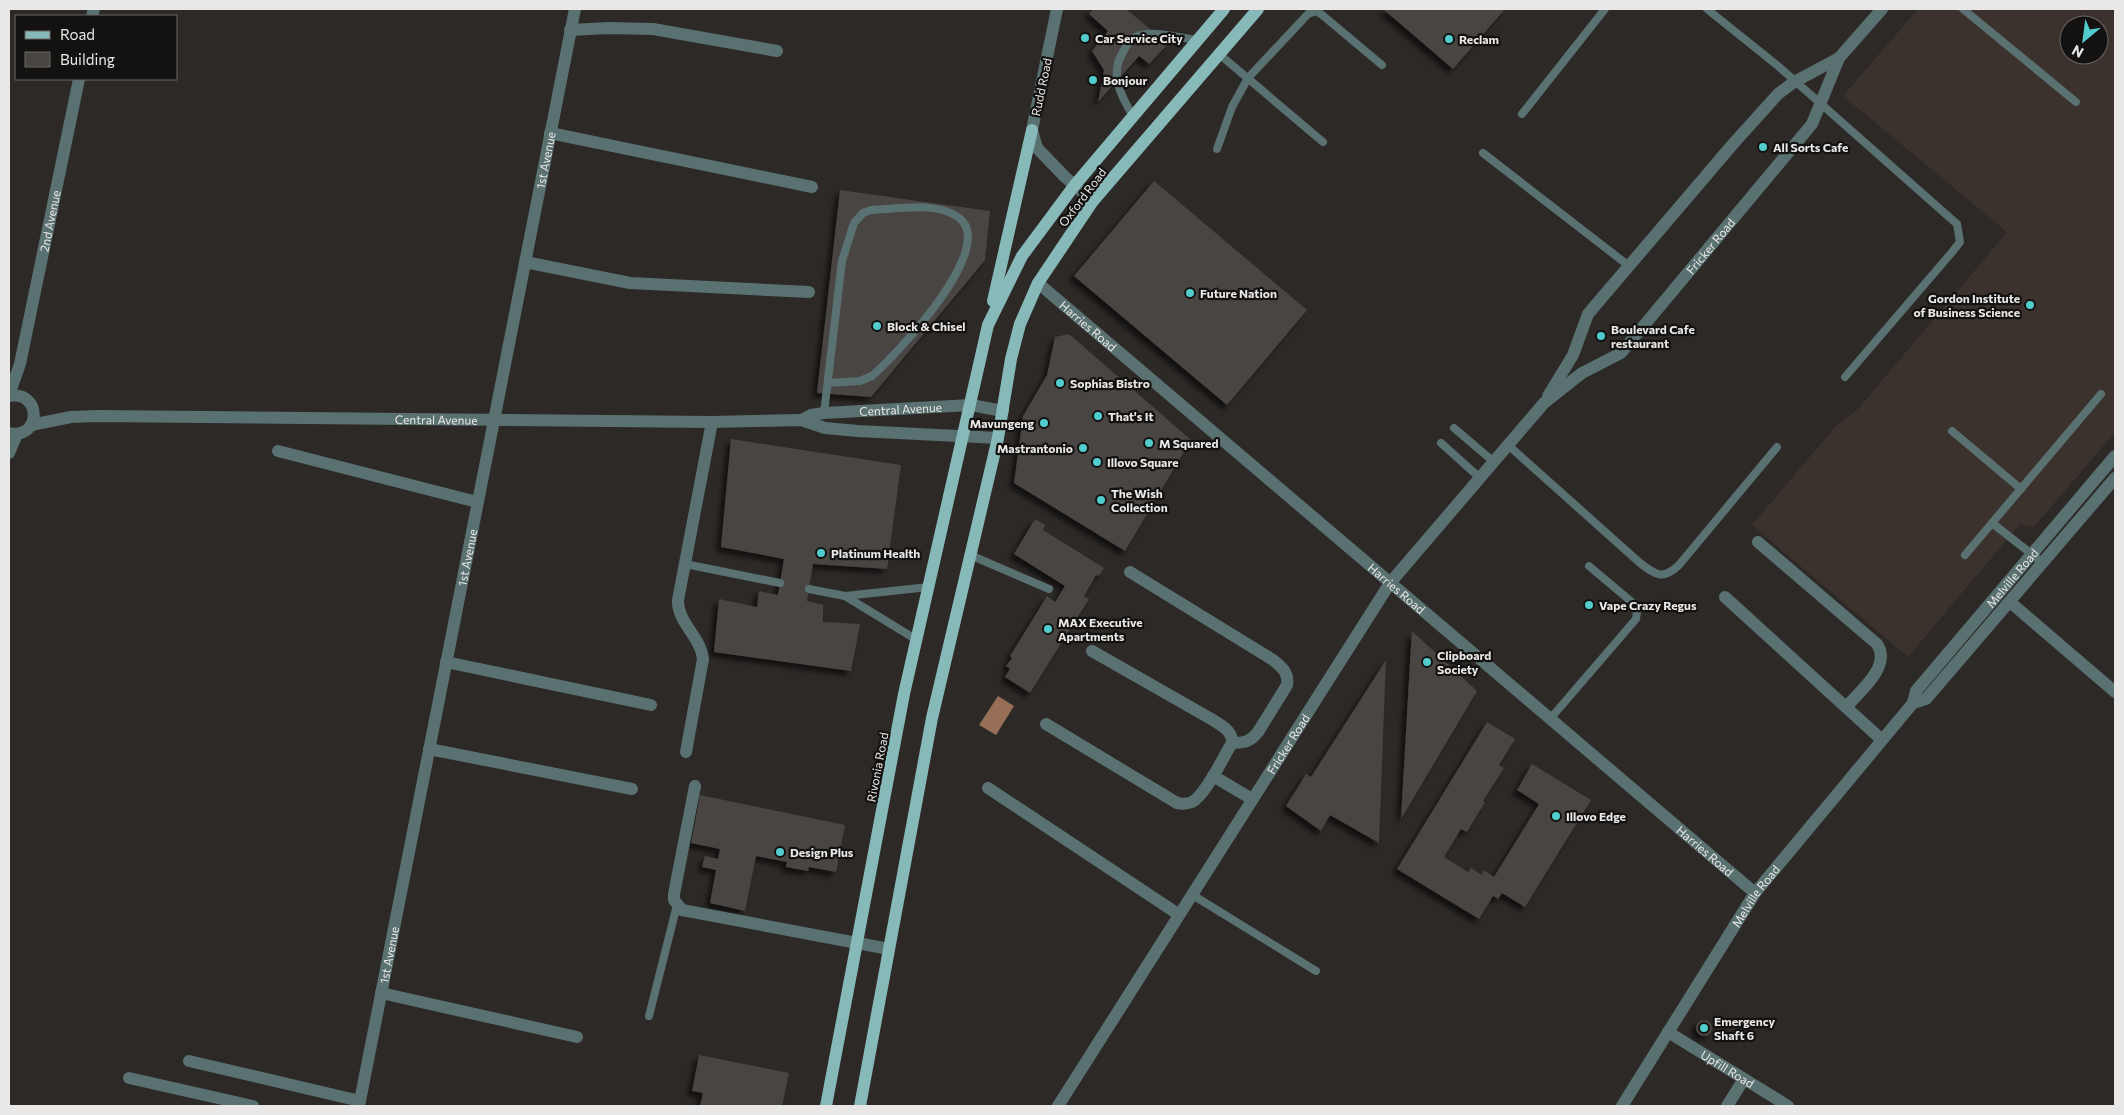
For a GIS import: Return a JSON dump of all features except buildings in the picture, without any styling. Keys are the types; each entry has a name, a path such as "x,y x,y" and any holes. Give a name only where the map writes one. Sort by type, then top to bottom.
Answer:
{"main road":[{"name":"Oxford Road","path":"964,435 988,325 1022,256 1074,186 1224,9"},
{"name":"Oxford Road","path":"998,438 1011,359 1020,324 1038,283 1093,201 1258,9"},
{"path":"988,325 1032,130"},
{"name":"Rivonia Road","path":"826,1106 904,694 964,435"},
{"path":"860,1106 932,718 998,438"}],"street":[{"name":"1st Avenue","path":"360,1103 574,9"},
{"name":"Rudd Road","path":"1057,9 1032,130 1038,148 1074,186 1093,201"},
{"name":"Fricker Road","path":"1544,403 1582,373 1621,353 1812,124 1839,58 1882,9"},
{"path":"570,30 608,28 653,29 777,52"},
{"name":"Fricker Road","path":"1058,1106 1178,914 1390,583 1544,403 1573,355 1588,314 1732,144 1778,94 1794,82 1839,58"},
{"name":"2nd Avenue","path":"9,395 20,364 79,80"},
{"path":"550,132 812,187"},
{"path":"525,262 630,283 809,292"},
{"name":"Harries Road","path":"1038,283 1755,894"},
{"name":"2nd Avenue","path":"20,364 23,397"},
{"path":"9,395 23,397 29,402 34,411 31,425 27,430 13,434 9,453"},
{"name":"Central Avenue","path":"800,420 810,415 824,413 970,405 1003,411"},
{"name":"Central Avenue","path":"34,411 71,417 712,422 800,420 812,425 858,431 998,438"},
{"name":"Central Avenue","path":"31,425 71,417"},
{"path":"686,752 703,659 700,647 678,606 712,422"},
{"path":"278,450 478,502"},
{"name":"Melville Road","path":"1622,1106 1755,894 1913,703 1916,692 2031,553 2115,456"},
{"name":"Melville Road","path":"1913,703 1926,699 2115,478"},
{"path":"1758,542 1882,650 1882,663 1846,707"},
{"path":"1130,572 1273,660 1285,671 1288,678 1287,685 1258,732 1252,740 1245,743 1232,743"},
{"path":"1725,597 1882,740"},
{"path":"2010,602 2115,692"},
{"path":"1046,724 1177,803 1191,802 1197,798 1213,776 1232,743 1232,738 1224,727 1092,651"},
{"path":"446,662 651,705"},
{"path":"429,749 632,789"},
{"path":"1213,776 1252,799"},
{"path":"695,786 674,894 677,906 689,913 889,949"},
{"path":"988,788 1178,914"},
{"path":"381,993 577,1037"},
{"name":"Upfill Road","path":"1668,1032 1788,1106"},
{"path":"189,1061 360,1103"},
{"path":"129,1078 253,1106"},
{"path":"1727,1106 1744,1079"}],"lane":[{"path":"1522,114 1605,9"},
{"path":"1707,9 1821,104 1957,224 1960,242 1845,377"},
{"path":"1962,9 2076,102"},
{"path":"1218,149 1232,107 1248,78 1308,14 1315,11 1321,14 1382,65"},
{"path":"1133,116 1122,97 1117,82 1116,68 1127,44 1136,37 1149,35 1197,40"},
{"path":"1219,54 1323,142"},
{"path":"1483,153 1628,266"},
{"path":"824,413 842,261 854,223 863,213 871,210 930,208 958,217 967,227 970,238 968,247 953,281 936,304 872,376 860,381 828,383"},
{"path":"1964,555 2101,394"},
{"path":"1454,428 1494,462"},
{"path":"1952,431 2021,488"},
{"path":"1441,443 1480,478"},
{"path":"1508,445 1640,563 1653,573 1661,576 1670,573 1680,565 1777,447"},
{"path":"1992,523 2043,563"},
{"path":"970,555 1049,589"},
{"path":"685,564 780,583"},
{"path":"1550,720 1636,619 1637,611 1633,603 1589,566"},
{"path":"809,589 845,596 929,587"},
{"path":"845,596 917,640"},
{"path":"1191,894 1316,971"},
{"path":"649,1016 677,906"}],"shaded area":[{"name":"Gordon Institute of Business Science","path":"1918,9 2115,9 2115,432 2034,527 2020,524 1908,657 1752,525 1836,426 1859,408 2007,232 1843,96"},
{"path":"998,696 1014,706 996,735 979,725"}],"place":[{"name":"Car Service City","path":"1085,38"},
{"name":"Reclam","path":"1449,39"},
{"name":"Bonjour","path":"1093,80"},
{"name":"All Sorts Cafe","path":"1763,147"},
{"name":"Future Nation","path":"1190,293"},
{"name":"Gordon Institute of Business Science","path":"2030,305"},
{"name":"Block & Chisel","path":"877,326"},
{"name":"Boulevard Cafe restaurant","path":"1601,336"},
{"name":"Sophias Bistro","path":"1060,383"},
{"name":"That's It","path":"1098,416"},
{"name":"Mavungeng","path":"1044,423"},
{"name":"M Squared","path":"1149,443"},
{"name":"Mastrantonio","path":"1083,448"},
{"name":"Illovo Square","path":"1097,462"},
{"name":"The Wish Collection","path":"1101,500"},
{"name":"Platinum Health","path":"821,553"},
{"name":"Vape Crazy Regus","path":"1589,605"},
{"name":"MAX Executive Apartments","path":"1048,629"},
{"name":"Clipboard Society","path":"1427,662"},
{"name":"Illovo Edge","path":"1556,816"},
{"name":"Design Plus","path":"780,852"},
{"name":"Emergency Shaft 6","path":"1704,1028"}]}
